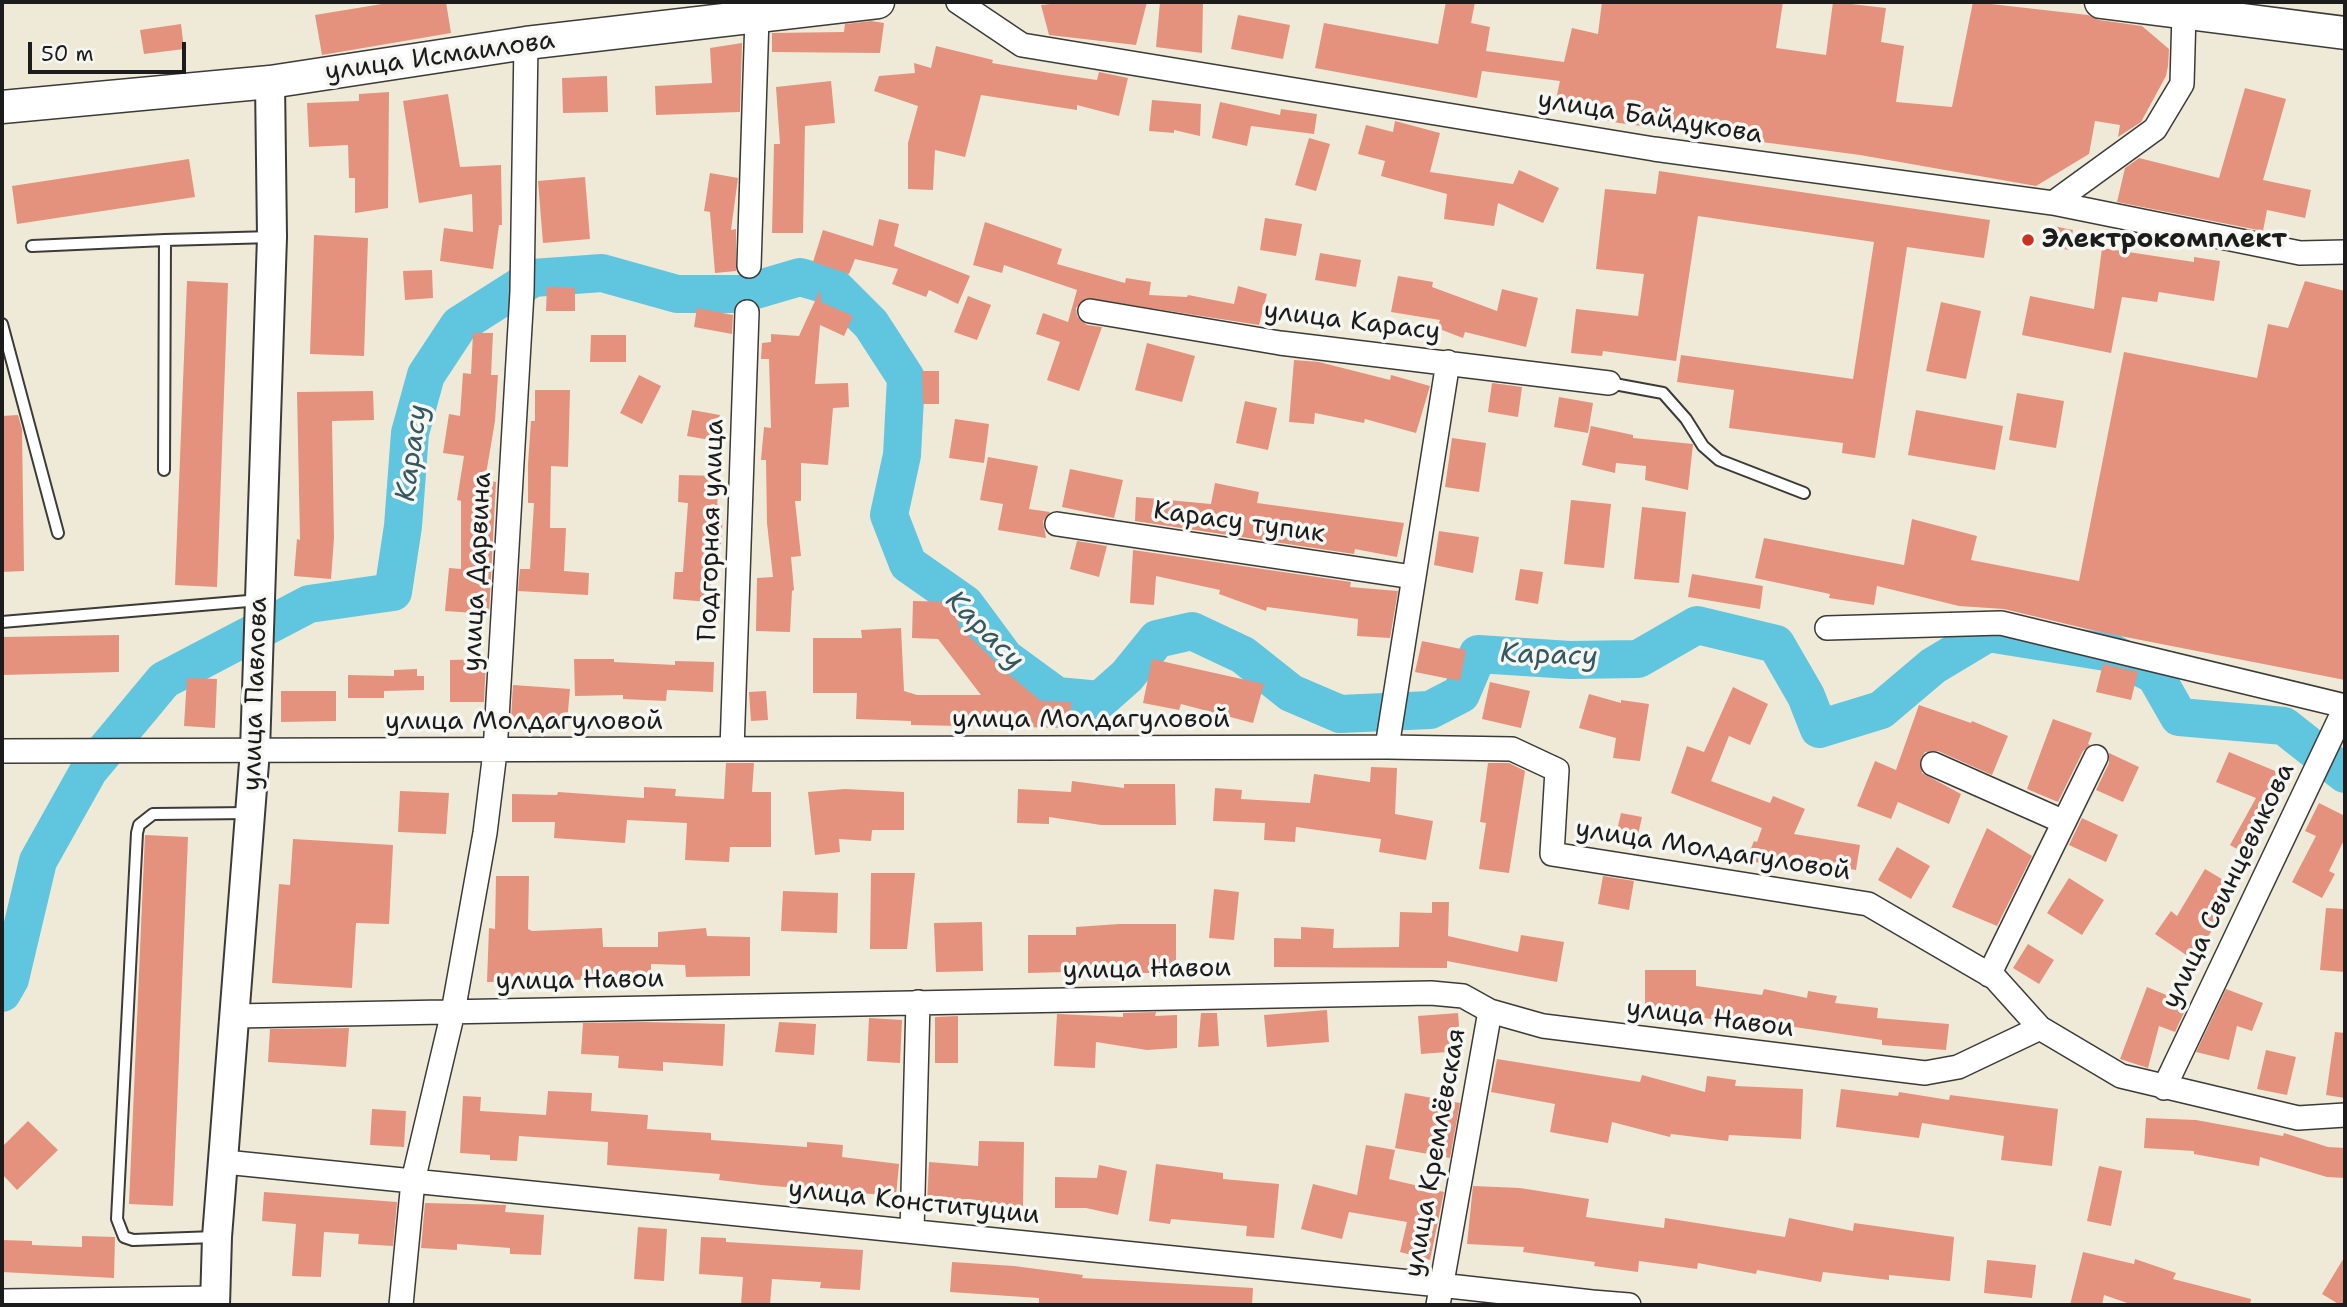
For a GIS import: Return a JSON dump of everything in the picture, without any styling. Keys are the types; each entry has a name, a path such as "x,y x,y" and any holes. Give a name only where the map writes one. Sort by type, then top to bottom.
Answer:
{"main road":[{"name":"улица Исмаилова","path":"2,107 270,82 526,43 878,2"},
{"path":"2101,2 2345,33"}],"street":[{"name":"улица Байдукова","path":"958,2 1022,45 1654,149 2053,203 2300,253 2345,252"},
{"path":"2053,203 2155,129 2182,84 2184,13"},
{"path":"749,267 757,18"},
{"name":"улица Дарвина","path":"401,1305 413,1181 453,1012 485,833 495,752 522,292 526,43"},
{"name":"улица Павлова","path":"215,1302 217,1237 225,1162 255,750 272,237 270,82"},
{"name":"улица Карасу","path":"1090,311 1280,343 1609,383"},
{"name":"Подгорная улица","path":"732,749 747,312"},
{"path":"1387,747 1448,362"},
{"name":"Карасу тупик","path":"1057,524 1413,577"},
{"path":"1827,628 2001,622 2345,707"},
{"name":"улица Свинцевикова","path":"2164,1088 2345,707"},
{"name":"улица Молдагуловой","path":"2,751 495,752 1387,747 1512,749 1557,770 1552,854 1868,904 1989,975 2040,1028 2121,1076 2298,1118 2345,1115"},
{"path":"1989,975 2096,757"},
{"path":"1933,764 2064,822"},
{"name":"улица Навои","path":"236,1016 1431,993 1463,996 1490,1011 1543,1026 1925,1073 1958,1068 2040,1028"},
{"path":"912,1231 918,1002"},
{"name":"улица Кремлёвская","path":"1439,1295 1490,1011"},
{"name":"улица Конституции","path":"225,1162 912,1231 1439,1295 1629,1305"},
{"path":"2,1301 215,1302"}],"lane":[{"path":"32,246 272,237"},
{"path":"164,470 165,240"},
{"path":"2,324 58,533"},
{"path":"1609,383 1663,393 1686,419 1703,446 1719,460 1804,493"},
{"path":"2,622 260,600"},
{"path":"217,1237 133,1240 124,1237 119,1229 137,834 139,825 153,814 251,813"}],"building":[{"path":"394,2 446,2 451,33 322,55 315,15"},
{"path":"1070,2 1147,2 1136,45 1049,35 1041,5"},
{"path":"1160,2 1203,2 1202,53 1156,47"},
{"path":"1446,2 1475,2 1471,23 1490,27 1486,51 1564,62 1572,28 1598,34 1602,2 1783,2 1776,48 1826,55 1833,2 1886,8 1881,42 1904,46 1896,102 1952,107 1973,2 2088,15 2099,20 2142,26 2169,49 2168,66 2166,76 2141,122 2118,137 2120,125 2095,121 2089,154 2036,186 1860,155 1619,123 1554,109 1560,81 1482,71 1477,98 1315,68 1324,23 1438,44"},
{"path":"1238,15 1290,25 1283,59 1231,49"},
{"path":"871,21 884,23 880,53 772,52 772,33 844,32 845,24"},
{"path":"181,24 184,49 144,54 140,30"},
{"path":"742,43 740,112 656,115 655,86 712,83 710,48"},
{"path":"936,46 993,60 992,63 1056,74 1097,80 1099,72 1128,78 1119,116 1077,105 1077,110 981,95 965,157 935,150 933,190 908,189 908,143 918,106 874,91 879,76 915,73 914,63 931,68"},
{"path":"607,76 608,112 563,113 562,78"},
{"path":"831,81 835,123 805,126 803,233 772,233 774,144 780,144 776,87"},
{"path":"2245,88 2286,99 2263,180 2311,190 2305,218 2267,210 2263,231 2117,202 2125,168 2139,158 2219,178"},
{"path":"389,92 388,208 355,213 355,178 349,178 348,145 309,147 307,103 359,101 359,94"},
{"path":"448,94 460,167 501,165 502,225 499,225 493,269 440,261 444,228 473,232 472,194 419,203 403,101"},
{"path":"1152,100 1201,104 1200,136 1174,130 1174,133 1149,131"},
{"path":"1220,102 1280,115 1281,109 1317,114 1314,134 1251,126 1247,146 1212,138"},
{"path":"1395,121 1440,133 1430,172 1513,184 1519,170 1559,188 1543,223 1498,203 1494,226 1444,219 1447,194 1381,176 1385,161 1358,154 1366,125 1393,132"},
{"path":"1309,138 1330,144 1316,191 1295,185"},
{"path":"189,159 195,197 17,224 12,186"},
{"path":"1659,171 1990,220 1984,258 1907,247 1875,458 1842,453 1843,443 1729,428 1734,390 1677,382 1681,355 1853,379 1874,242 1698,216 1676,361 1603,351 1602,356 1571,353 1576,309 1638,316 1644,274 1596,269 1605,189 1656,194"},
{"path":"710,173 738,178 731,230 736,229 736,271 715,273 710,212 704,211"},
{"path":"585,177 590,239 543,243 538,181"},
{"path":"1265,218 1302,224 1296,256 1260,250"},
{"path":"879,219 899,224 894,246 970,276 958,304 929,290 926,297 892,284 898,269 855,259 849,274 813,262 823,230 873,246"},
{"path":"985,222 1062,249 1057,264 1125,283 1126,278 1151,282 1149,295 1188,295 1234,304 1238,286 1267,294 1259,325 1086,298 1076,308 1077,316 1087,325 1102,327 1079,391 1047,380 1060,342 1036,334 1043,313 1068,322 1077,290 1004,265 1002,273 973,265"},
{"path":"2048,225 2073,230 2069,250 2044,245"},
{"path":"314,235 368,238 364,356 310,354"},
{"path":"2102,248 2194,262 2194,257 2220,261 2214,301 2159,292 2157,302 2122,297 2111,353 2022,335 2030,296 2094,309"},
{"path":"1320,253 1361,260 1356,287 1315,280"},
{"path":"432,270 433,298 405,300 403,271"},
{"path":"1398,276 1433,282 1432,287 1497,311 1502,289 1538,298 1526,347 1465,332 1463,338 1437,328 1440,320 1391,312"},
{"path":"187,281 228,283 217,587 175,585"},
{"path":"2305,281 2345,291 2345,680 2100,632 2004,609 1959,606 1877,586 1874,605 1829,598 1830,594 1755,578 1764,538 1904,565 1912,519 1977,536 1971,560 2079,581 2124,352 2257,378 2268,324 2288,328"},
{"path":"547,287 575,288 575,311 546,311"},
{"path":"820,290 821,302 853,316 844,336 820,325 815,384 848,383 849,407 833,408 828,465 801,463 801,501 795,501 801,556 791,557 794,590 790,632 756,631 757,578 773,577 767,523 766,460 761,460 764,427 771,428 769,359 761,359 762,343 771,342 771,334 799,336"},
{"path":"968,296 991,305 977,340 954,332"},
{"path":"1941,302 1981,311 1966,379 1926,371"},
{"path":"697,308 733,315 732,334 694,327"},
{"path":"473,333 493,333 491,375 498,375 495,421 485,480 496,482 489,614 445,611 449,568 461,569 461,501 457,500 464,456 443,453 449,414 460,416 463,373 471,374"},
{"path":"591,335 626,335 626,362 590,362"},
{"path":"1147,343 1195,356 1182,402 1135,390"},
{"path":"1294,360 1319,362 1390,380 1391,375 1430,386 1416,433 1365,419 1364,423 1315,413 1314,424 1289,422"},
{"path":"922,371 939,371 939,404 923,404"},
{"path":"639,375 661,386 642,424 620,413"},
{"path":"1492,383 1522,387 1518,417 1488,412"},
{"path":"535,390 570,390 568,467 551,466 550,528 566,528 564,571 589,573 588,595 518,591 520,569 530,569 534,503 528,503 528,464 531,421 535,421"},
{"path":"373,391 374,420 332,421 334,538 331,579 294,576 297,539 300,540 297,392"},
{"path":"2017,393 2064,401 2056,448 2009,440"},
{"path":"1559,397 1593,403 1588,433 1554,427"},
{"path":"1245,401 1277,408 1268,450 1236,443"},
{"path":"692,410 720,415 716,441 687,436"},
{"path":"1916,410 2003,426 1995,470 1908,455"},
{"path":"18,415 22,429 24,571 2,572 2,416"},
{"path":"955,419 989,424 984,463 949,458"},
{"path":"1591,426 1633,435 1633,438 1693,444 1688,490 1645,480 1646,466 1616,463 1615,473 1582,465"},
{"path":"1452,438 1486,443 1479,492 1445,487"},
{"path":"988,457 1038,466 1029,509 1050,512 1043,521 1046,538 998,530 1003,504 980,500"},
{"path":"1070,469 1123,480 1114,518 1062,507"},
{"path":"679,475 718,476 717,517 723,517 721,544 714,544 709,602 673,599 675,572 683,572 688,503 678,502"},
{"path":"1215,483 1259,492 1257,503 1404,523 1397,557 1355,549 1354,554 1135,521 1136,497 1211,504"},
{"path":"1571,500 1611,504 1604,568 1564,564"},
{"path":"1642,507 1686,512 1679,583 1634,579"},
{"path":"1439,531 1479,537 1473,573 1434,565"},
{"path":"1077,541 1107,546 1099,577 1070,569"},
{"path":"1133,550 1351,582 1350,587 1398,591 1390,638 1357,636 1358,619 1267,607 1266,611 1219,594 1220,590 1156,576 1154,605 1130,603"},
{"path":"1520,569 1543,572 1538,604 1515,600"},
{"path":"1692,574 1763,586 1760,609 1688,597"},
{"path":"913,601 958,602 958,625 1006,672 1041,701 1071,702 1070,728 911,725 911,721 856,719 857,693 813,693 813,638 862,638 861,630 901,628 904,691 917,695 981,695 938,639 912,638"},
{"path":"119,635 119,672 2,675 2,637"},
{"path":"1422,641 1466,650 1460,681 1415,672"},
{"path":"486,659 484,702 450,702 450,660"},
{"path":"574,659 614,659 614,662 675,665 675,661 714,662 713,692 667,690 666,701 623,699 623,695 575,696"},
{"path":"1152,659 1264,684 1253,723 1181,704 1179,710 1143,703"},
{"path":"2103,664 2138,672 2131,700 2096,692"},
{"path":"417,669 417,676 424,676 424,690 384,691 384,698 348,698 348,675 394,676 394,670"},
{"path":"187,678 217,679 215,728 184,726"},
{"path":"1490,682 1530,691 1521,728 1482,719"},
{"path":"513,685 570,689 567,722 511,718"},
{"path":"1733,687 1768,704 1750,745 1729,736 1711,781 1770,803 1773,796 1805,809 1794,834 1860,845 1856,870 1784,858 1778,871 1747,858 1762,828 1671,793 1687,746 1704,752"},
{"path":"281,691 336,691 336,721 281,722"},
{"path":"766,691 768,720 751,721 749,692"},
{"path":"1589,694 1621,703 1621,700 1649,704 1640,761 1613,758 1616,738 1579,728"},
{"path":"1919,705 1971,723 1972,721 2008,736 1992,775 1938,751 1925,752 1921,758 1922,773 1961,794 1949,824 1898,802 1891,819 1857,806 1875,761 1896,770"},
{"path":"2053,719 2092,733 2088,744 2090,745 2083,751 2058,802 2027,789"},
{"path":"2229,752 2285,775 2269,815 2272,817 2251,857 2230,845 2256,798 2216,782"},
{"path":"2109,753 2139,767 2123,802 2096,790 2109,763"},
{"path":"726,763 754,763 752,792 771,792 771,847 730,847 729,862 685,860 687,823 627,820 625,843 554,838 555,822 512,822 512,794 557,795 558,792 644,798 644,787 676,789 675,796 724,799"},
{"path":"1488,763 1509,763 1525,771 1509,873 1479,869 1486,823 1480,822"},
{"path":"1371,767 1397,768 1395,814 1433,821 1426,860 1379,852 1381,839 1296,827 1295,842 1264,840 1265,823 1213,821 1215,788 1242,790 1241,799 1310,803 1314,774 1370,782"},
{"path":"1072,781 1124,788 1124,784 1175,784 1176,825 1101,825 1049,817 1049,824 1017,823 1018,789 1071,792"},
{"path":"845,789 904,792 904,830 872,830 871,841 839,839 840,852 815,855 808,792"},
{"path":"400,791 449,793 446,834 398,832"},
{"path":"2319,803 2345,816 2345,838 2329,871 2335,874 2322,898 2292,882 2316,836 2305,831"},
{"path":"1621,813 1642,817 1635,848 1614,843"},
{"path":"2082,818 2118,835 2106,862 2069,845"},
{"path":"1987,828 2032,856 1997,926 1952,907"},
{"path":"145,835 188,837 173,1206 129,1204"},
{"path":"293,839 393,845 389,924 356,923 352,988 272,983 279,884 290,885"},
{"path":"1897,847 1930,866 1911,899 1878,880"},
{"path":"2205,869 2237,888 2208,937 2213,940 2198,963 2155,934 2171,911 2177,916"},
{"path":"871,873 915,873 907,949 870,949"},
{"path":"496,876 529,876 528,929 532,931 602,928 603,947 658,947 658,932 706,928 707,936 750,937 750,976 686,977 685,965 651,964 651,978 487,982 489,928 495,929"},
{"path":"1603,876 1634,881 1629,910 1598,904"},
{"path":"2069,878 2104,900 2082,935 2047,913"},
{"path":"1214,889 1239,892 1234,940 1209,938"},
{"path":"783,891 838,893 837,933 781,931"},
{"path":"1432,902 1449,902 1448,936 1518,952 1521,935 1564,942 1557,982 1447,961 1447,968 1274,967 1274,938 1301,939 1301,927 1334,929 1333,948 1399,947 1400,912 1432,913"},
{"path":"2326,908 2345,909 2345,972 2320,970"},
{"path":"982,922 983,971 936,972 934,923"},
{"path":"1176,924 1176,973 1142,973 1142,970 1028,973 1028,935 1076,935 1076,927"},
{"path":"2028,944 2054,960 2039,984 2013,968"},
{"path":"1645,970 1696,970 1696,986 1762,995 1764,989 1807,998 1808,991 1837,996 1835,1003 1878,1008 1877,1018 1949,1024 1946,1050 1882,1045 1882,1040 1788,1026 1786,1035 1755,1026 1692,1016 1645,1017"},
{"path":"2147,987 2188,1004 2175,1032 2159,1026 2148,1068 2120,1059"},
{"path":"2226,989 2263,1003 2252,1031 2237,1026 2229,1060 2196,1052"},
{"path":"1327,1010 1329,1042 1267,1047 1264,1015"},
{"path":"1156,1012 1155,1016 1177,1015 1177,1048 1147,1050 1096,1042 1095,1068 1054,1066 1057,1014 1123,1017 1123,1013"},
{"path":"1201,1013 1217,1013 1219,1046 1198,1047"},
{"path":"1458,1013 1461,1051 1421,1054 1418,1016"},
{"path":"958,1016 958,1063 935,1063 935,1017"},
{"path":"869,1018 902,1020 900,1063 867,1061"},
{"path":"779,1022 816,1024 814,1055 775,1052"},
{"path":"583,1023 725,1024 723,1066 663,1062 663,1071 618,1068 619,1056 581,1054"},
{"path":"349,1028 346,1067 268,1062 270,1029"},
{"path":"2335,1032 2345,1033 2345,1098 2326,1095"},
{"path":"2266,1050 2296,1057 2287,1095 2257,1089"},
{"path":"1497,1059 1640,1082 1642,1075 1705,1092 1707,1076 1736,1080 1735,1086 1803,1089 1801,1139 1729,1135 1728,1141 1671,1134 1670,1137 1612,1122 1608,1143 1550,1132 1555,1104 1491,1092"},
{"path":"1841,1089 1898,1096 1899,1092 1949,1100 1950,1095 2058,1109 2052,1166 2001,1160 2004,1136 1922,1123 1919,1138 1836,1127"},
{"path":"548,1091 592,1093 591,1111 648,1115 647,1129 711,1133 711,1140 807,1147 807,1142 843,1145 842,1157 899,1164 896,1196 761,1185 719,1180 720,1174 607,1165 608,1142 519,1136 517,1161 490,1160 490,1155 460,1153 463,1096 481,1097 480,1111 546,1115"},
{"path":"1405,1093 1460,1103 1450,1158 1395,1148"},
{"path":"372,1109 406,1111 404,1147 370,1145"},
{"path":"2146,1118 2196,1120 2283,1136 2284,1133 2328,1147 2345,1148 2345,1178 2327,1177 2260,1157 2259,1166 2194,1154 2194,1151 2144,1148"},
{"path":"28,1121 58,1150 17,1190 2,1174 2,1147"},
{"path":"979,1141 1024,1142 1023,1206 927,1203 929,1162 978,1166"},
{"path":"1366,1145 1395,1150 1389,1179 1444,1192 1430,1260 1400,1252 1407,1222 1349,1212 1342,1239 1301,1229 1313,1184 1357,1195"},
{"path":"1156,1164 1223,1173 1223,1179 1279,1184 1274,1238 1246,1236 1247,1226 1171,1219 1170,1224 1149,1221"},
{"path":"1099,1165 1127,1171 1118,1215 1086,1208 1055,1208 1055,1177 1097,1178"},
{"path":"2099,1166 2122,1171 2111,1226 2087,1221"},
{"path":"1473,1186 1520,1188 1589,1199 1586,1217 1664,1228 1665,1218 1785,1237 1789,1218 1853,1231 1854,1223 1954,1237 1950,1281 1889,1275 1889,1280 1823,1272 1821,1282 1698,1263 1697,1269 1639,1261 1638,1272 1594,1266 1595,1262 1523,1252 1524,1247 1467,1244"},
{"path":"264,1192 397,1202 393,1246 358,1244 359,1234 324,1232 321,1277 292,1276 296,1224 262,1221"},
{"path":"425,1203 506,1205 505,1212 544,1215 541,1255 510,1254 510,1248 457,1244 457,1250 421,1248"},
{"path":"638,1227 667,1229 664,1281 634,1279"},
{"path":"82,1236 115,1237 114,1278 2,1272 2,1240 32,1241 32,1245 82,1247"},
{"path":"701,1237 726,1238 726,1242 863,1250 860,1290 820,1288 821,1282 772,1279 770,1305 741,1304 743,1277 699,1274"},
{"path":"2083,1252 2134,1264 2135,1259 2176,1273 2173,1279 2251,1299 2250,1305 2133,1305 2104,1295 2102,1305 2070,1305"},
{"path":"2345,1256 2345,1305 2340,1305 2322,1294"},
{"path":"1987,1260 2036,1265 2032,1298 1984,1293"},
{"path":"952,1262 1014,1266 1083,1275 1082,1278 1253,1288 1252,1305 1059,1305 1039,1303 1039,1298 950,1292"}],"waterway":[{"name":"Карасу","path":"2,993 10,979 38,861 89,770 164,680 309,604 393,592 403,526 410,433 426,375 459,325 533,278 602,273 677,294 742,294 800,277 834,287 871,324 906,378 902,455 889,515 908,564 965,604 1005,658 1057,696 1100,700 1127,676 1157,639 1192,631 1243,655 1291,693 1340,714 1430,710 1461,694 1478,654 1570,660 1638,659 1697,625 1776,644 1806,696 1819,729 1881,710 1933,666 1988,633 2112,653 2155,675 2179,717 2284,726 2345,774"}],"place":[{"name":"Электрокомплект","path":"2028,240"}]}
